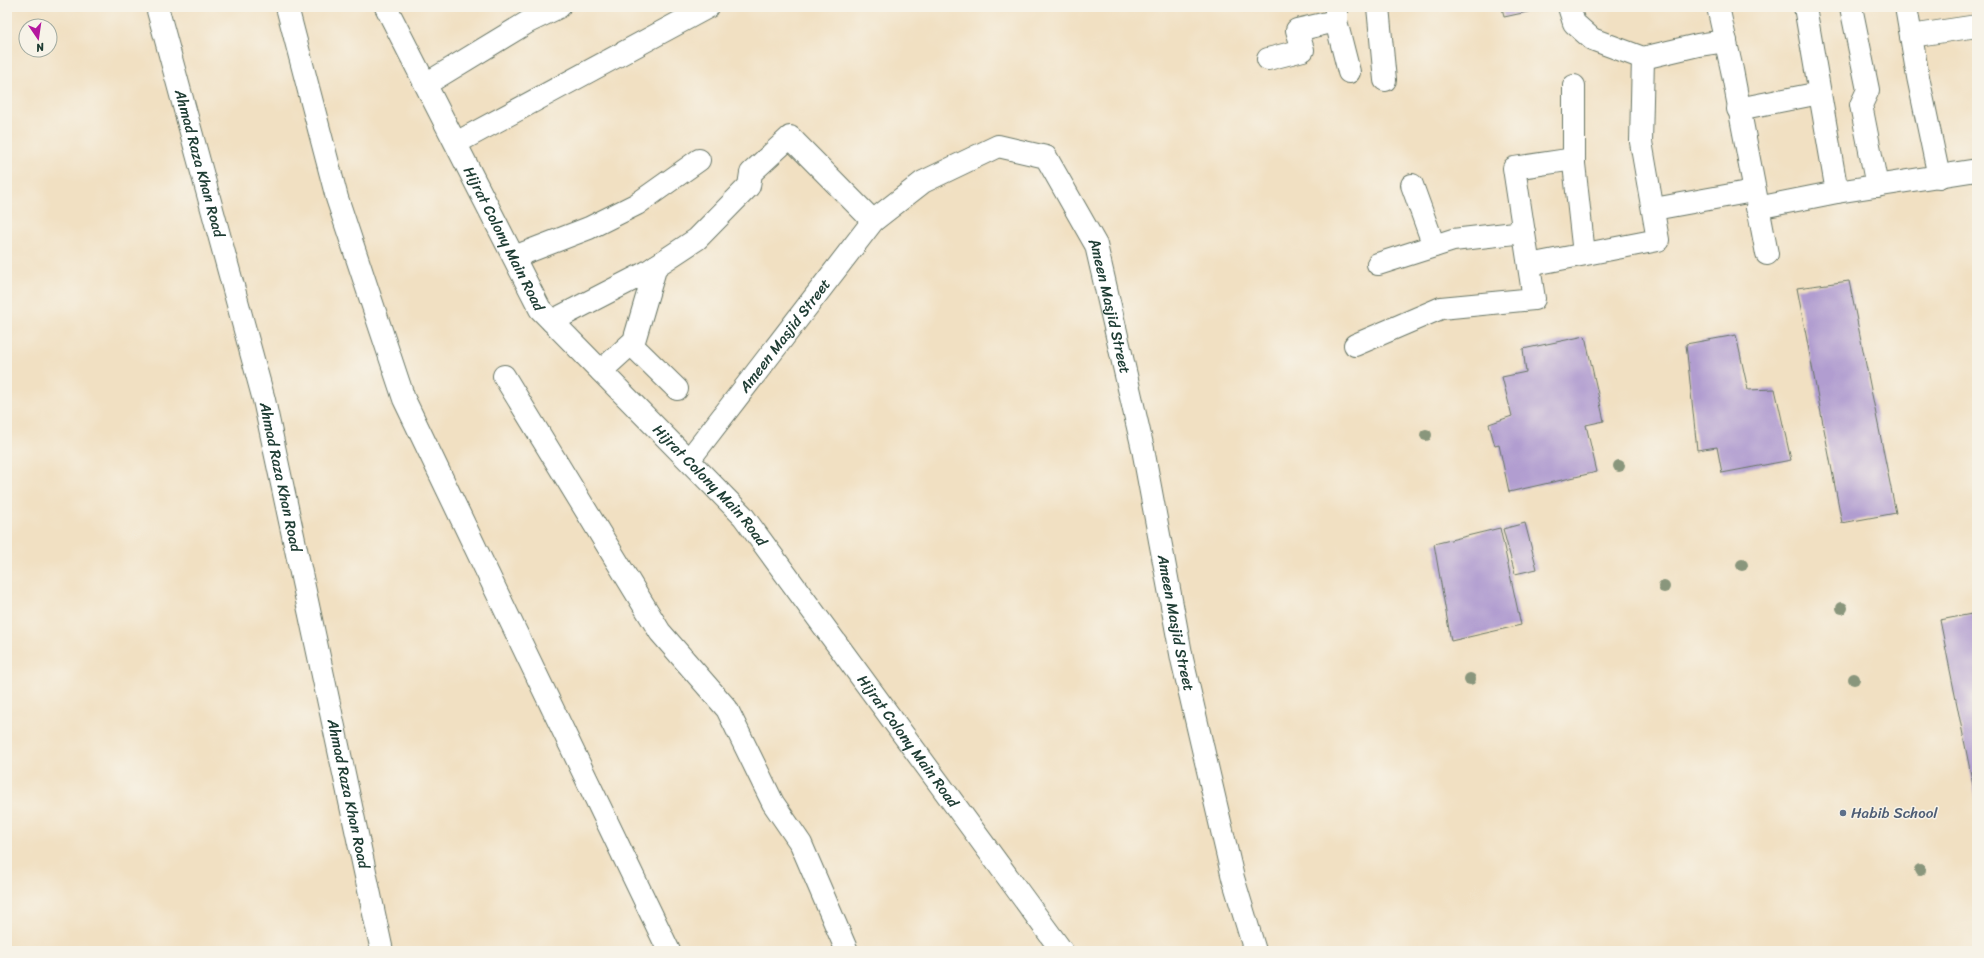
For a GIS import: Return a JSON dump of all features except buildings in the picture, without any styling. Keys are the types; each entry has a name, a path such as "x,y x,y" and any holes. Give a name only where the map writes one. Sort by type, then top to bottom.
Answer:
{"street":[{"name":"Ahmad Raza Khan Road","path":"158,7 264,400 382,951"},
{"path":"287,7 337,198 404,399 670,951"},
{"name":"Hijrat Colony Main Road","path":"386,7 540,309 744,516 1062,951"},
{"path":"426,84 528,22 559,7"},
{"path":"456,143 708,7"},
{"path":"1378,7 1385,80"},
{"path":"1569,7 1574,23 1592,39 1644,58 1698,45 1726,41"},
{"path":"1718,7 1726,41 1755,200 1767,254"},
{"path":"1805,7 1837,192"},
{"path":"1851,7 1868,90 1861,105 1877,186"},
{"path":"1906,7 1939,177"},
{"path":"1268,59 1303,50 1297,30 1336,14 1349,72"},
{"path":"1911,36 1977,26"},
{"path":"1529,265 1658,240 1654,209 1641,142 1644,58"},
{"path":"1574,86 1574,159 1584,254"},
{"path":"1738,108 1820,93"},
{"path":"552,321 656,266 697,239 749,186 751,173 790,137 873,221"},
{"name":"Ameen Masjid Street","path":"689,460 873,221 923,182 998,146 1046,157 1096,246 1143,449 1182,659 1233,878 1255,951"},
{"path":"1355,345 1441,308 1534,299 1514,168 1574,159"},
{"path":"514,257 589,228 637,204 700,160"},
{"path":"1654,209 1837,192 1977,170"},
{"path":"1412,185 1434,246"},
{"path":"1378,264 1453,240 1524,232"},
{"path":"601,371 634,341 656,266"},
{"path":"631,344 677,389"},
{"path":"504,376 660,632 727,709 773,803 801,844 847,951"}],"place":[{"name":"Habib School","path":"1843,813"}]}
